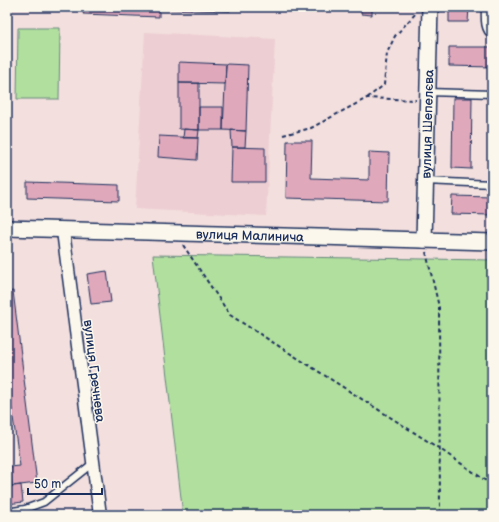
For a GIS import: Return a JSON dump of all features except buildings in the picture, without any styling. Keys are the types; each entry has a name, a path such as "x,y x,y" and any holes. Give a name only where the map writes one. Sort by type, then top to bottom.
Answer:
{"street":[{"name":"вулиця Шепелєва","path":"424,240 430,8"},
{"name":"вулиця Малинича","path":"7,228 63,231 492,242"},
{"name":"вулиця Гречнева","path":"63,231 100,515"}],"lane":[{"path":"485,7 485,24 489,33 492,35"},
{"path":"428,96 492,94"},
{"path":"425,181 492,184"},
{"path":"7,512 21,512 44,502 93,463"}],"path":[{"path":"283,135 311,128 366,98 384,86 387,53 395,36 418,11 430,8"},
{"path":"366,98 428,96"},
{"path":"176,234 230,315 440,449 492,484"},
{"path":"424,240 439,307 440,515"}],"shaded area":[{"path":"145,32 275,39 266,216 135,209"}],"green space":[{"path":"18,28 60,28 59,99 17,99"},
{"path":"153,255 492,260 492,515 183,515"}]}
